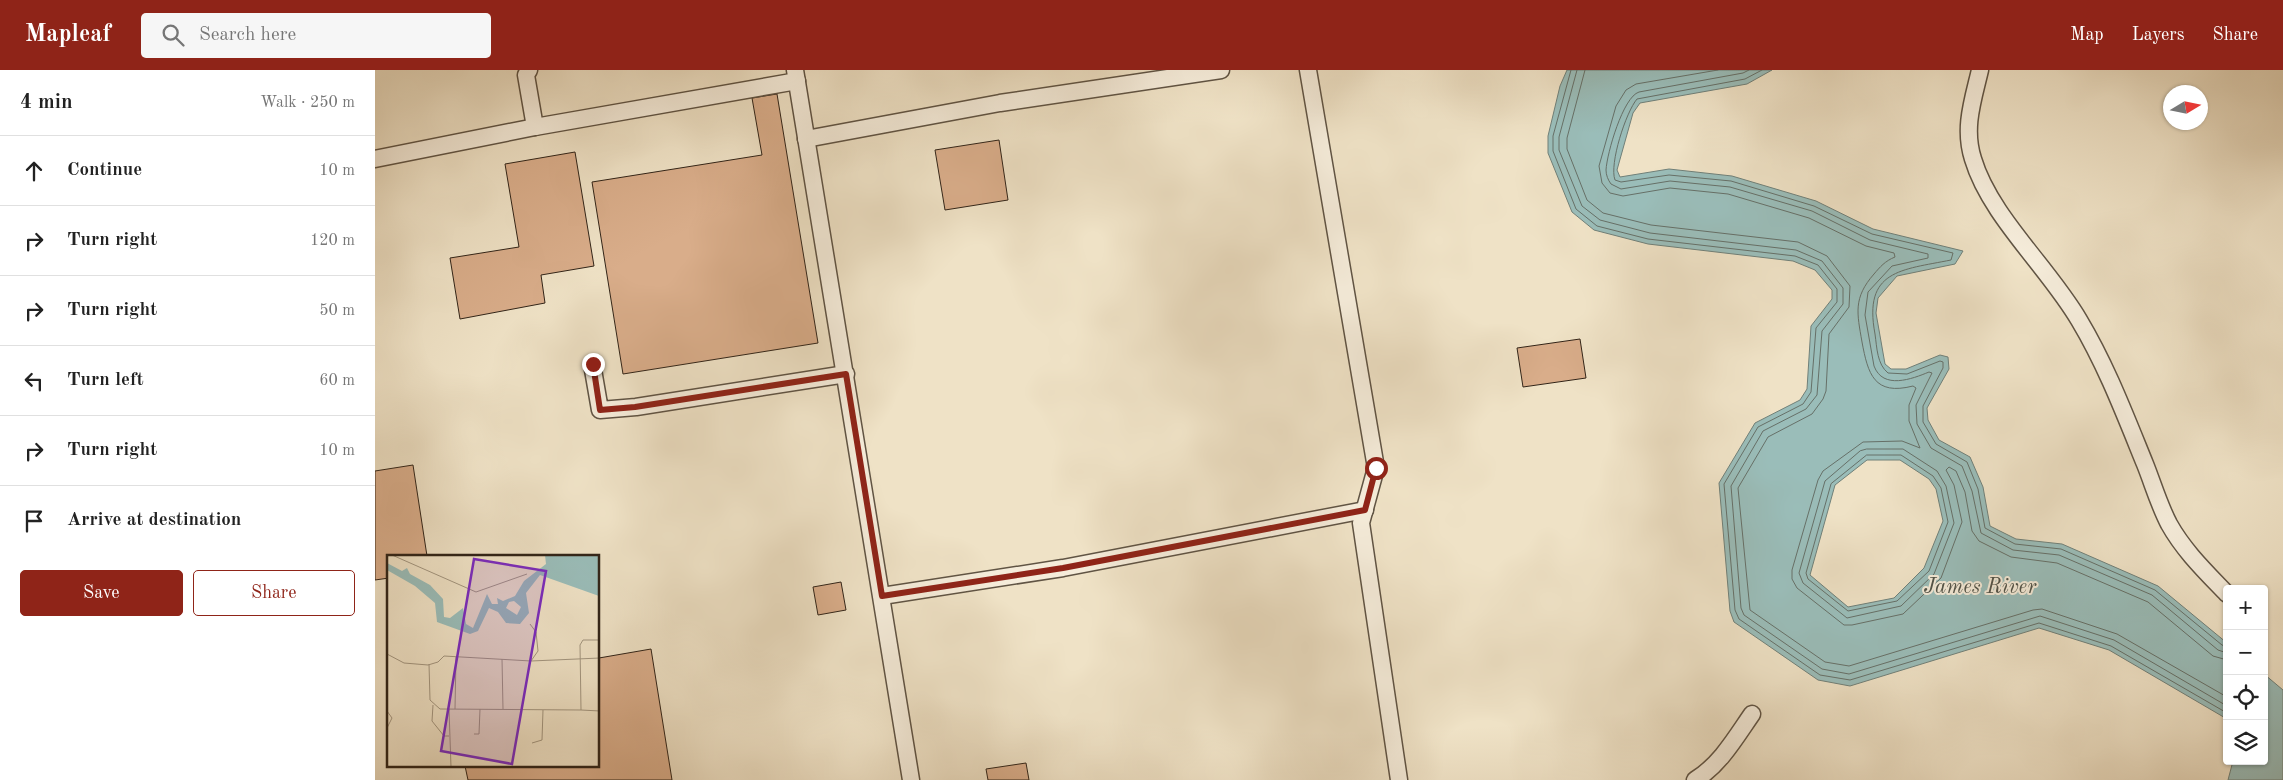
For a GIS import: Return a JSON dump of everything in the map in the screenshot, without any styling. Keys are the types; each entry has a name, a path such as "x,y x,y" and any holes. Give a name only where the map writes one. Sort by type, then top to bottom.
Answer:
{"lane":[{"path":"529,70 526,75 535,127"},
{"path":"807,139 1000,103 1221,70"},
{"path":"1308,70 1376,468 1361,523 1399,780"},
{"path":"1980,70 1968,118 1968,140 1973,160 1988,193 2017,235 2052,279 2079,320 2122,408 2169,524 2189,554 2223,590"},
{"path":"375,159 796,76 911,780"},
{"path":"593,364 600,410 635,407 846,374"},
{"path":"882,596 1063,568 1365,510"},
{"path":"1695,780 1706,773 1731,744 1752,714"}],"water":[{"name":"James River","path":"1567,70 1772,70 1747,84 1640,103 1633,113 1617,170 1620,177 1669,169 1732,176 1816,201 1873,229 1963,251 1955,264 1897,276 1878,298 1876,313 1885,364 1891,369 1906,369 1940,355 1948,357 1949,369 1927,408 1928,420 1939,440 1970,457 1983,487 1990,526 2016,539 2062,544 2158,586 2223,640 2223,717 2109,650 2039,628 1850,686 1818,680 1734,622 1730,611 1719,483 1755,423 1800,400 1807,389 1811,326 1832,299 1832,290 1815,270 1793,261 1648,244 1594,230 1572,212 1548,153 1548,136 1560,86","holes":["1867,460 1900,460 1929,479 1936,489 1943,521 1924,568 1894,598 1848,607 1810,575 1835,485"]},
{"path":"2268,677 2283,690 2283,780 2228,780 2232,765 2268,765"}],"building":[{"path":"777,94 818,343 623,374 592,182 762,155 752,98"},
{"path":"999,140 1008,200 945,210 935,150"},
{"path":"575,152 594,266 541,275 545,303 460,319 450,258 519,247 505,164"},
{"path":"1580,339 1586,378 1523,387 1517,348"},
{"path":"413,465 427,555 387,555 387,578 375,580 375,471"},
{"path":"841,582 846,610 818,615 813,587"},
{"path":"651,649 672,780 468,780 465,768 600,768 600,658"},
{"path":"1026,763 1029,780 988,780 986,769"}],"route":[{"path":"593,364 600,410 635,407 846,374 882,596 1063,568 1365,510 1376,468"}]}
